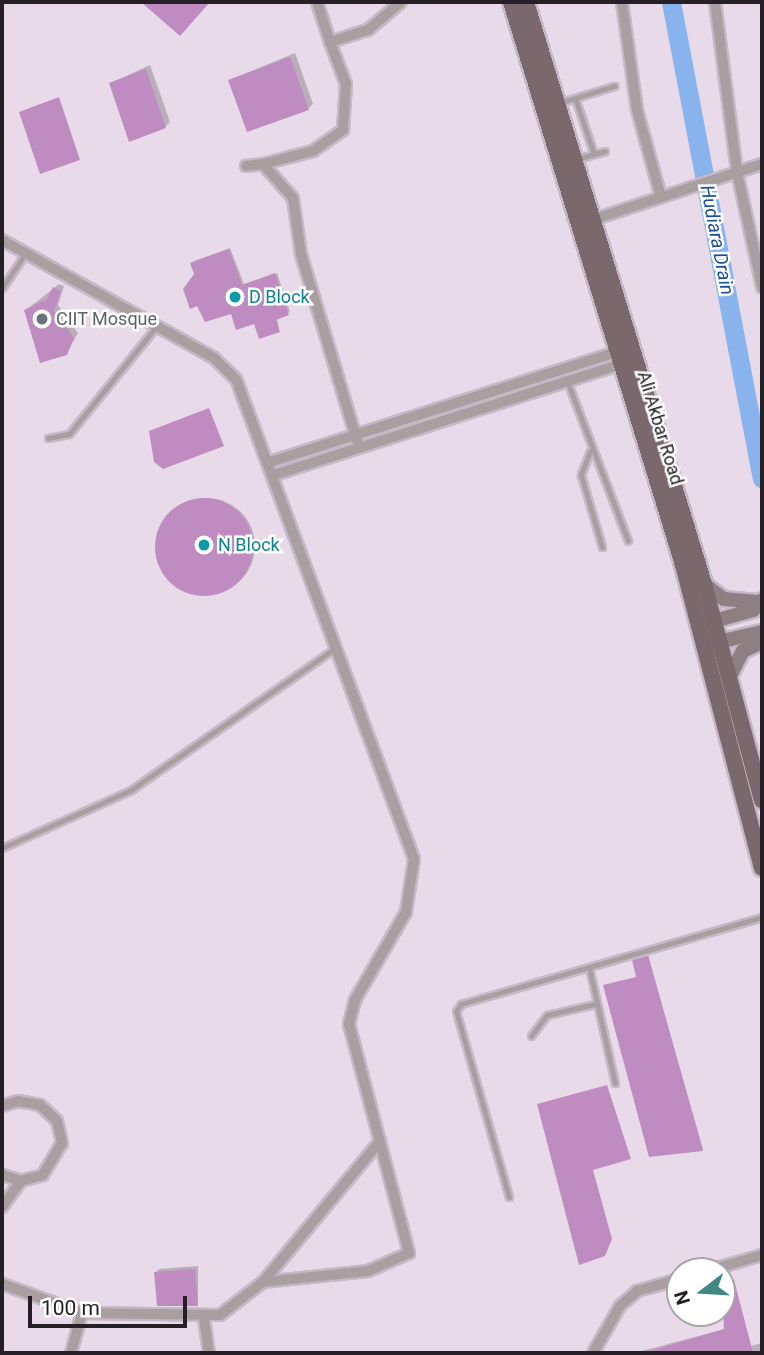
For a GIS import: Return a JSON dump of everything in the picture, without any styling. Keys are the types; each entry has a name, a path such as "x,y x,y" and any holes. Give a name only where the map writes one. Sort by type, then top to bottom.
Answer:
{"main road":[{"name":"Ali Akbar Road","path":"511,2 619,358 713,643 762,868"},
{"name":"Ali Akbar Road","path":"526,2 704,584 707,624"},
{"path":"704,584 724,599 760,601"},
{"path":"707,624 753,610 760,601"},
{"path":"713,643 762,632"},
{"path":"730,676 746,648 762,642"},
{"name":"Ali Akbar Road","path":"713,643 730,676 762,800"}],"street":[{"path":"246,166 313,151 343,130 346,84 317,2"},
{"path":"330,42 368,30 401,2"},
{"path":"622,2 637,110 666,196"},
{"path":"715,2 737,172 762,288"},
{"path":"263,164 293,198 301,254 357,442"},
{"path":"592,220 762,164"},
{"path":"2,240 227,366 270,462 414,859 405,912 355,1000 349,1024 409,1253 368,1271 262,1282"},
{"path":"270,462 357,442 567,382 619,358"},
{"path":"274,475 357,442 619,358"},
{"path":"2,1106 33,1102 60,1128 54,1164 21,1181 2,1207"},
{"path":"2,1284 82,1313 204,1318 220,1315 262,1282 380,1142"},
{"path":"2,1175 21,1181"},
{"path":"736,1263 762,1255"},
{"path":"593,1353 620,1306 636,1291 666,1283"},
{"path":"71,1353 82,1313"},
{"path":"204,1318 209,1353"}],"lane":[{"path":"556,104 614,86"},
{"path":"575,98 594,154"},
{"path":"574,160 605,151"},
{"path":"2,288 25,254"},
{"path":"48,438 69,434 156,327"},
{"path":"567,382 590,451 609,483 628,541"},
{"path":"590,451 581,475 601,547"},
{"path":"2,848 131,790 338,646"},
{"path":"509,1197 456,1011 461,1004 762,917"},
{"path":"589,967 595,1004 615,1083"},
{"path":"531,1035 547,1015 595,1004"}],"building":[{"path":"141,2 210,2 180,36"},
{"path":"290,57 309,110 247,132 228,80"},
{"path":"146,69 166,128 129,142 109,83"},
{"path":"59,97 80,160 40,174 19,112"},
{"name":"D Block","path":"229,249 242,285 275,273 289,315 276,320 280,332 259,339 254,324 236,330 231,314 205,322 197,306 190,309 183,289 194,274 190,263"},
{"name":"CIIT Mosque","path":"53,287 61,291 54,311 74,338 67,355 40,363 24,310 47,299"},
{"path":"209,408 224,446 163,469 154,462 149,431"},
{"name":"N Block","path":"204,498 223,501 239,512 250,528 253,547 250,566 239,582 223,593 204,596 185,593 169,582 158,566 155,547 158,528 169,512 185,501"},
{"path":"648,955 703,1151 649,1157 603,985 636,977 632,960"},
{"path":"607,1085 631,1159 593,1170 612,1239 605,1256 579,1265 537,1104"},
{"path":"195,1269 198,1306 157,1306 154,1272"},
{"path":"736,1288 753,1353 644,1353 736,1327"}],"waterway":[{"name":"Hudiara Drain","path":"671,2 762,478"}],"place":[{"name":"D Block","path":"235,297"},
{"name":"CIIT Mosque","path":"42,319"},
{"name":"N Block","path":"204,545"}]}
